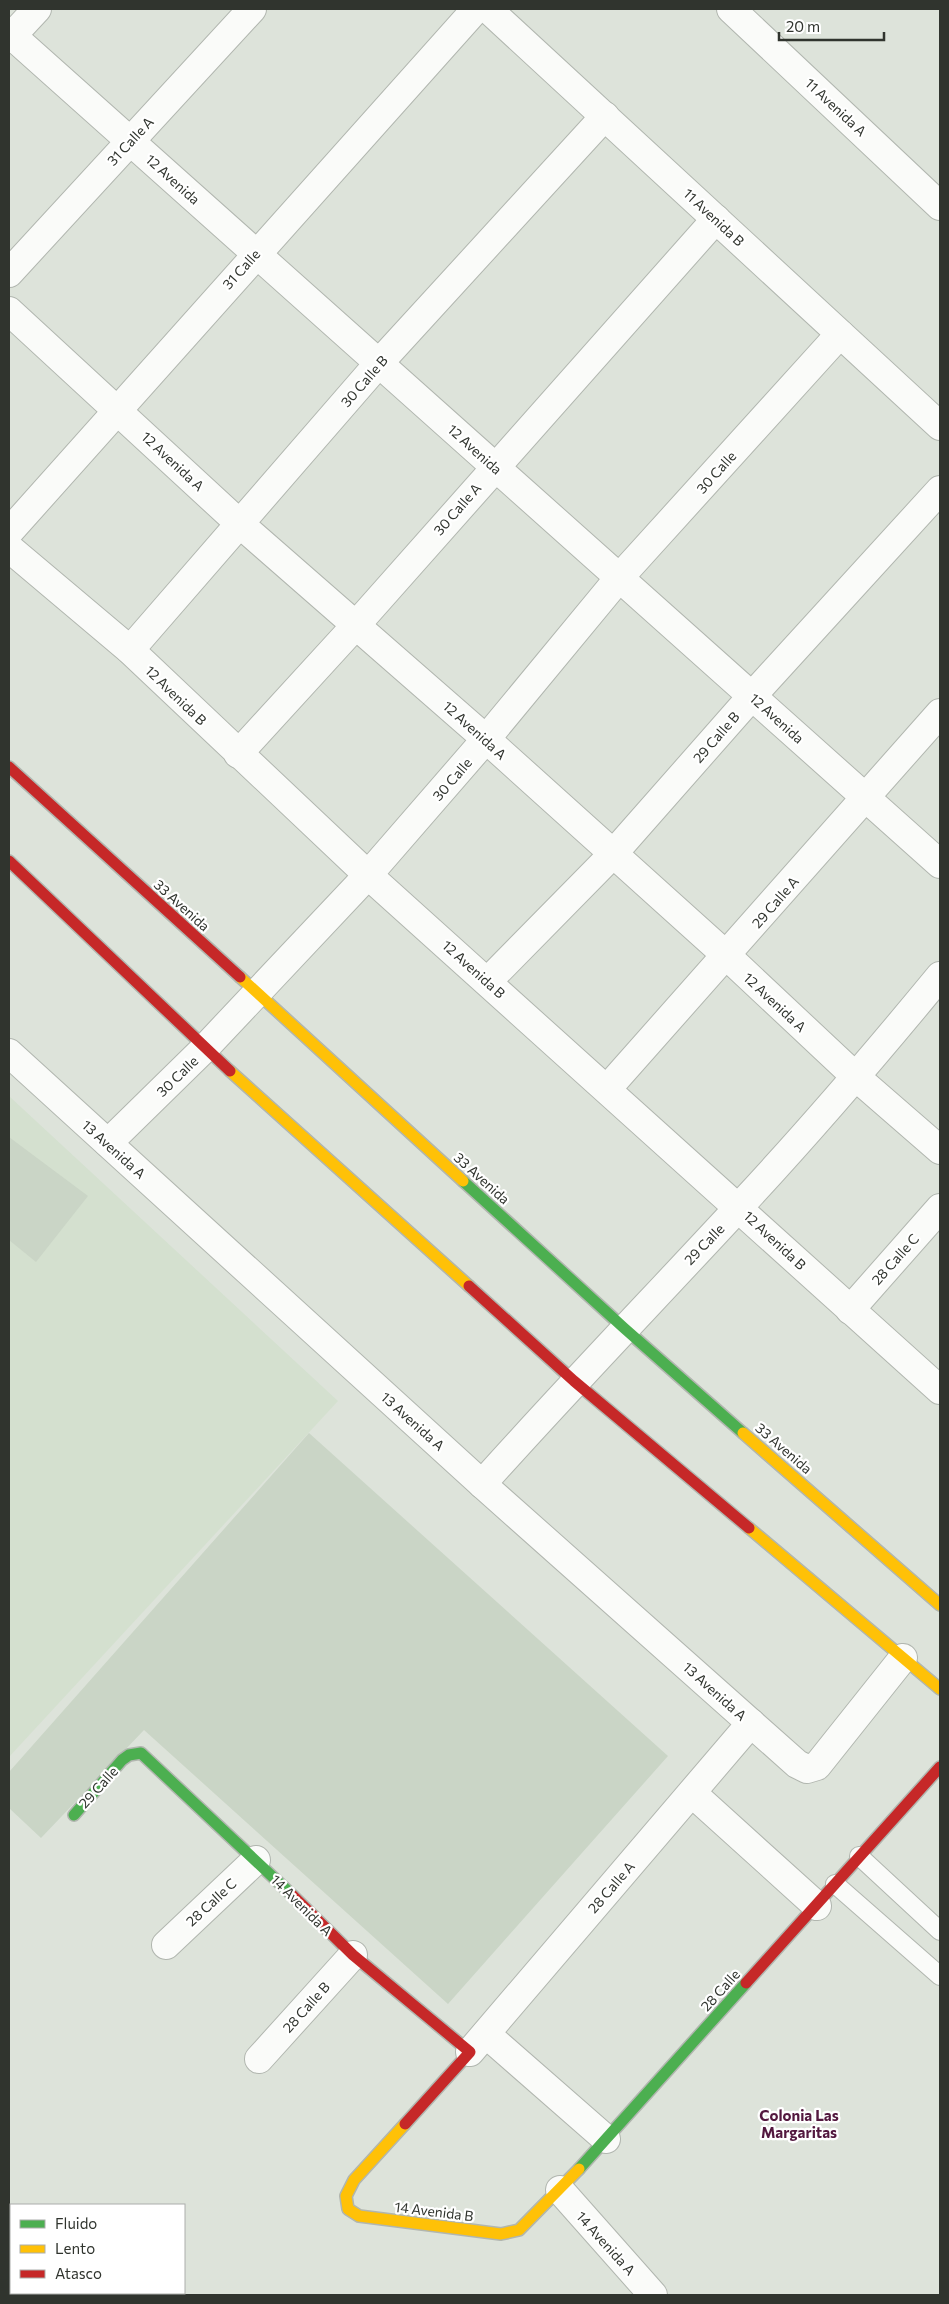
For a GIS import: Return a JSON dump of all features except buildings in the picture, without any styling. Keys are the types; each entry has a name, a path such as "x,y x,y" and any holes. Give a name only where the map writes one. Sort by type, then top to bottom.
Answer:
{"street":[{"path":"10,36 37,9"},
{"name":"31 Calle A","path":"9,274 252,9"},
{"name":"31 Calle","path":"9,532 256,253 476,9"},
{"name":"11 Avenida B","path":"488,9 940,426"},
{"name":"11 Avenida A","path":"731,9 940,206"},
{"name":"12 Avenida","path":"10,36 130,140 940,864"},
{"name":"30 Calle B","path":"130,650 379,364 604,116"},
{"name":"30 Calle A","path":"238,754 356,625 716,219"},
{"name":"12 Avenida A","path":"9,311 240,524 486,739 612,855 726,956 856,1077 940,1150"},
{"name":"30 Calle","path":"108,1143 205,1048 368,875 486,739 620,578 840,334"},
{"name":"29 Calle B","path":"488,981 612,855 752,696 940,490"},
{"name":"12 Avenida B","path":"9,548 130,650 368,875 488,981 940,1390"},
{"name":"29 Calle A","path":"607,1089 940,713"},
{"name":"33 Avenida","path":"9,767 624,1328 940,1605"},
{"path":"9,861 205,1048 574,1381 940,1689"},
{"name":"29 Calle","path":"482,1484 574,1381 739,1207 856,1077 940,976"},
{"name":"13 Avenida A","path":"9,1053 482,1484 797,1764 807,1769 817,1766 903,1658"},
{"name":"28 Calle C","path":"850,1310 940,1208"},
{"name":"28 Calle A","path":"471,2050 751,1723"},
{"name":"14 Avenida A","path":"122,1760 129,1754 141,1754 256,1860 353,1955 471,2050"},
{"name":"29 Calle","path":"74,1814 122,1760"},
{"name":"28 Calle","path":"519,2230 560,2190 940,1767"},
{"path":"692,1793 817,1906"},
{"name":"28 Calle C","path":"166,1945 256,1860"},
{"name":"28 Calle B","path":"259,2059 353,1955"},
{"path":"471,2050 606,2139"},
{"name":"14 Avenida B","path":"471,2050 354,2180 346,2196 348,2208 359,2216 501,2234 519,2230"},
{"name":"14 Avenida A","path":"560,2190 653,2295"}],"lane":[{"path":"859,1856 940,1931"},
{"path":"835,1884 940,1976"}],"shaded area":[{"path":"9,1096 338,1401 9,1757"},
{"path":"9,1137 88,1196 36,1262 9,1240"},
{"path":"309,1433 668,1756 448,2004 144,1730 41,1838 9,1808 9,1772"}],"traffic: fast":[{"path":"463,1181 624,1328 743,1433"},
{"path":"74,1815 122,1760 129,1755 141,1753 292,1895"},
{"path":"579,2169 746,1983"}],"traffic: slow":[{"path":"240,977 463,1181"},
{"path":"230,1071 469,1286"},
{"path":"743,1433 940,1605"},
{"path":"749,1528 940,1689"},
{"path":"405,2124 354,2180 346,2196 348,2209 359,2216 501,2234 519,2230 579,2169"}],"traffic: jam":[{"path":"9,767 240,977"},
{"path":"9,861 230,1071"},
{"path":"469,1286 574,1381 749,1528"},
{"path":"746,1983 940,1767"},
{"path":"292,1895 353,1955 470,2052 405,2124"}],"district":[{"name":"Colonia Las Margaritas","path":"799,2124"}]}
